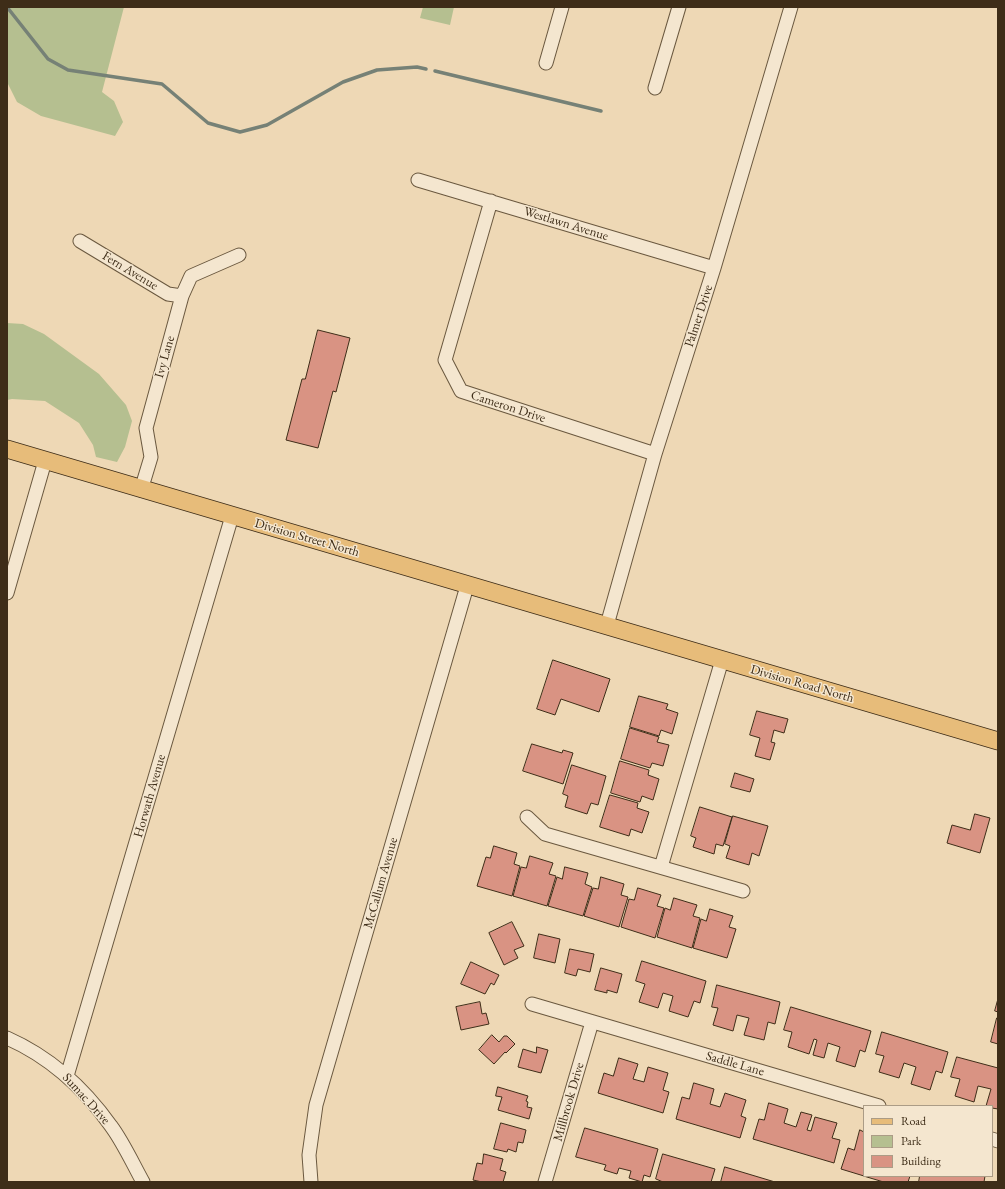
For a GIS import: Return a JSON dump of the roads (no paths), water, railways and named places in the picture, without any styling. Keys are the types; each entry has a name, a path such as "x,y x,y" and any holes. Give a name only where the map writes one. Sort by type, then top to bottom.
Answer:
{"main road":[{"name":"Division Street North","path":"7,450 467,586 607,625"},
{"name":"Division Road North","path":"607,625 998,741"}],"street":[{"path":"546,63 562,7"},
{"path":"655,88 679,7"},
{"name":"Palmer Drive","path":"607,625 655,454 714,268 791,7"},
{"name":"Westlawn Avenue","path":"418,180 714,268"},
{"name":"Cameron Drive","path":"491,201 445,360 461,391 655,454"},
{"name":"Fern Avenue","path":"80,241 168,294 182,296"},
{"name":"Ivy Lane","path":"141,490 151,457 146,428 182,296 191,276 239,255"},
{"path":"7,593 45,461"},
{"name":"Horwath Avenue","path":"67,1076 232,516"},
{"name":"McCallum Avenue","path":"311,1182 309,1155 316,1105 467,586"},
{"path":"661,867 722,660"},
{"path":"527,817 545,834 743,891"},
{"name":"Saddle Lane","path":"532,1004 875,1105"},
{"name":"Millbrook Drive","path":"545,1182 592,1022"},
{"name":"Sumac Drive","path":"7,1038 23,1045 47,1061 67,1076 88,1097 112,1126 143,1182"}],"waterway":[{"path":"7,7 48,59 68,70 162,84 208,123 240,132 267,125 343,82 377,70 417,67 426,69"},
{"path":"435,71 601,111"}]}
